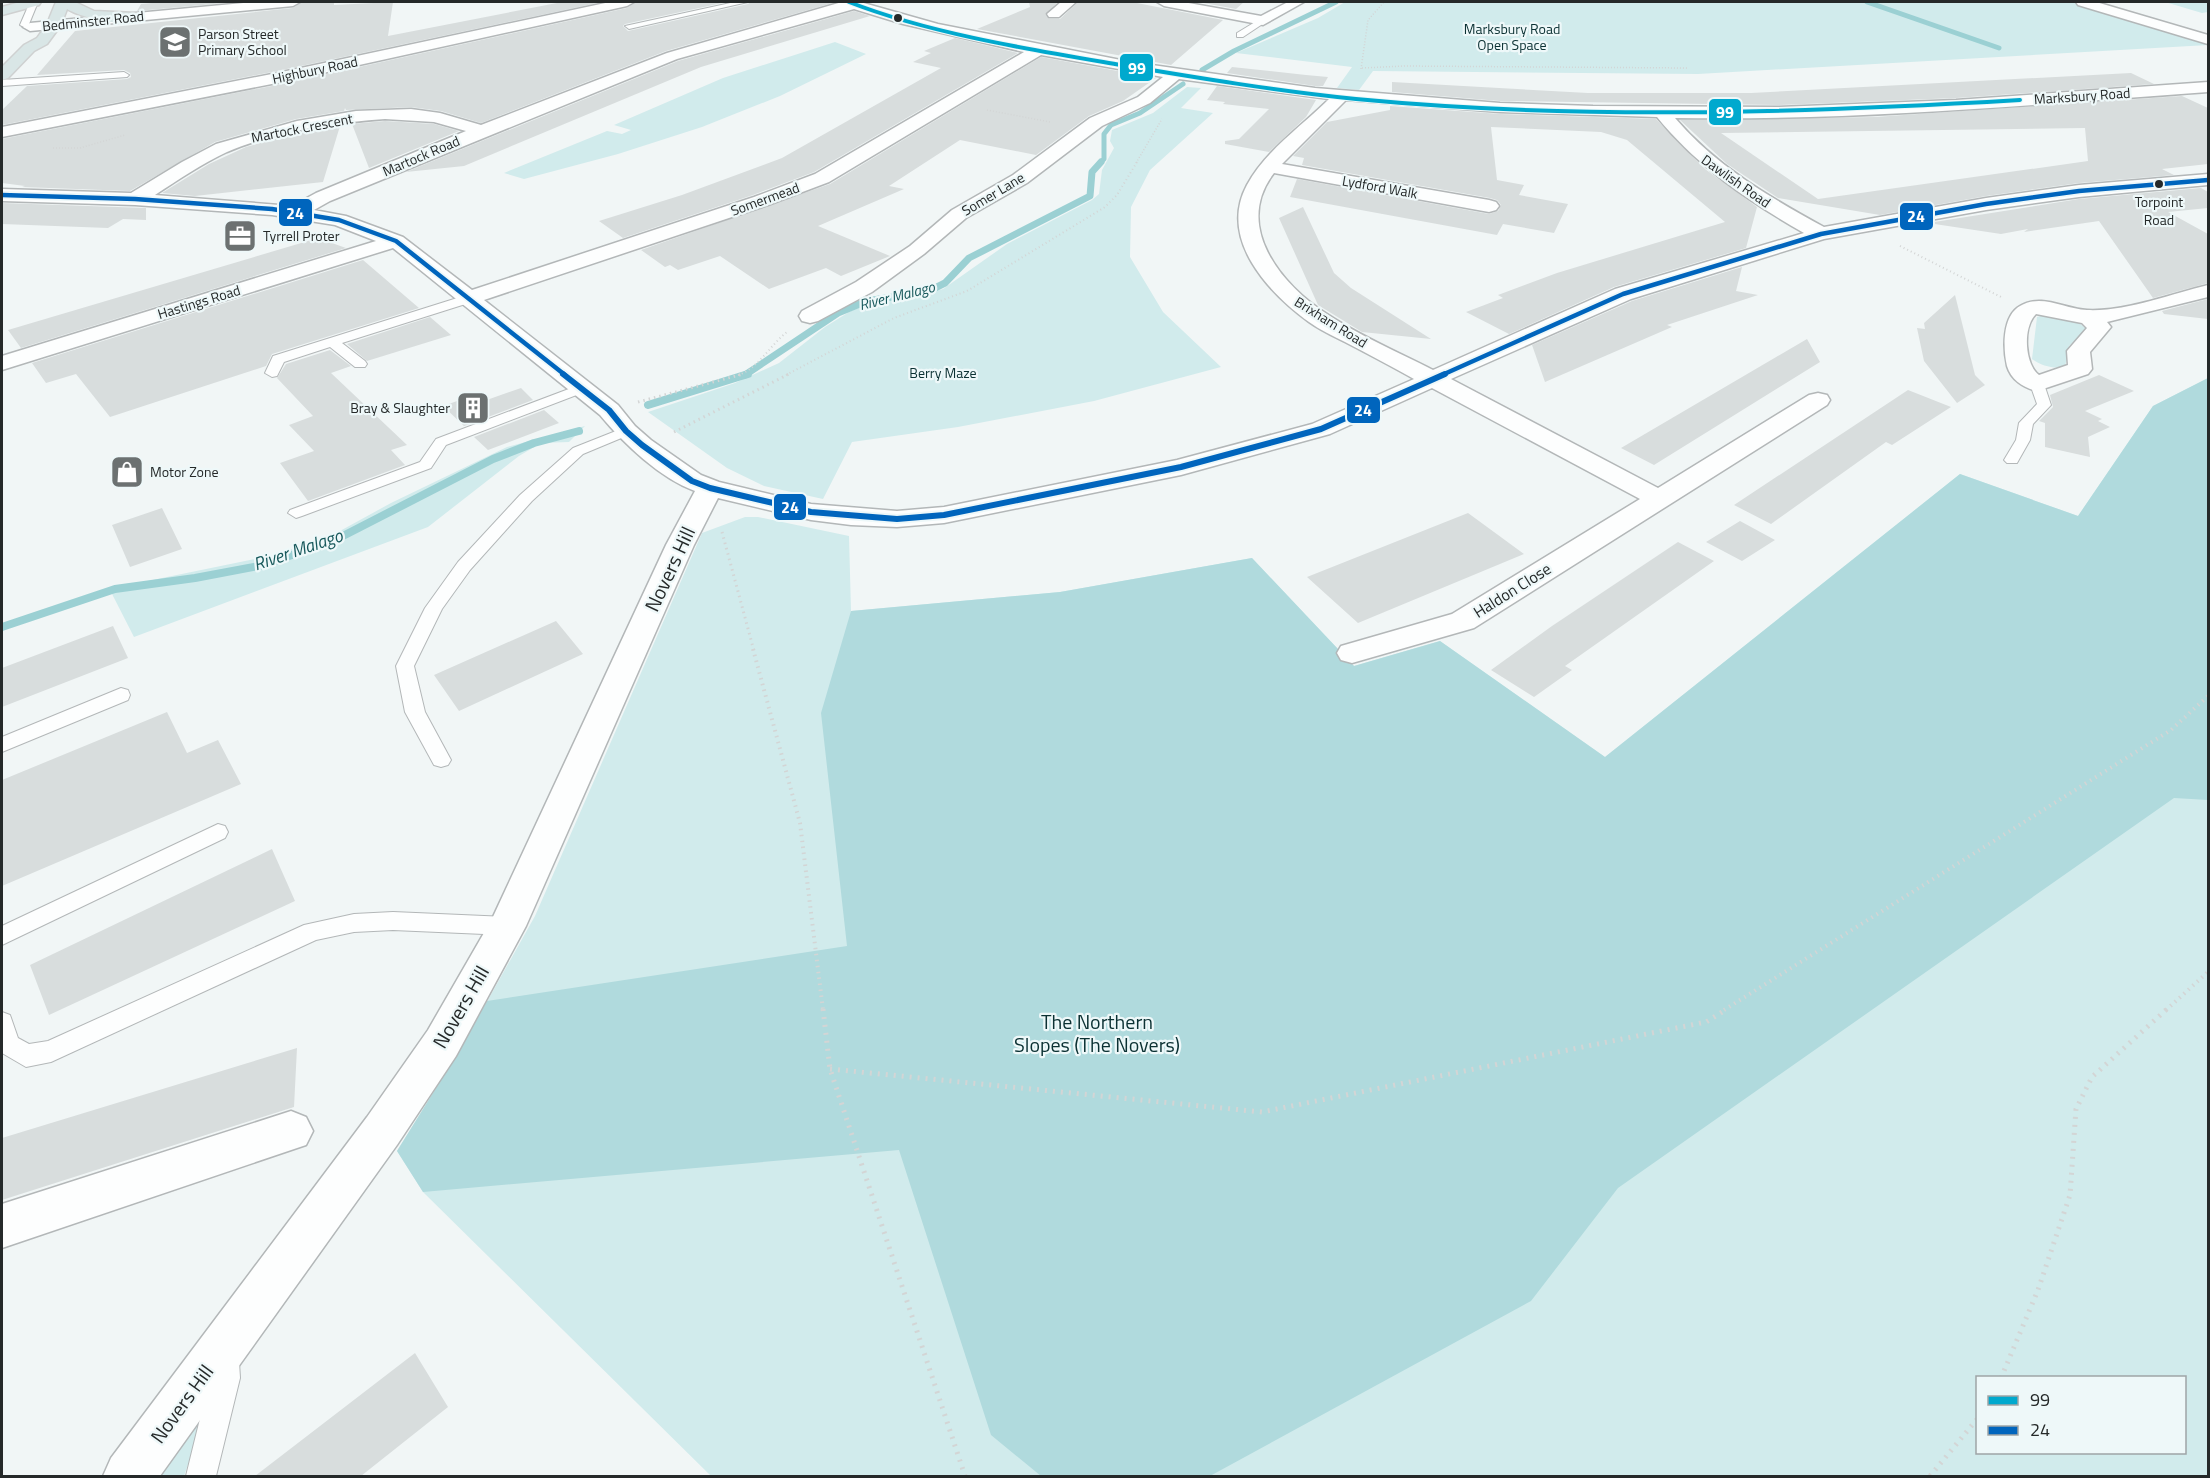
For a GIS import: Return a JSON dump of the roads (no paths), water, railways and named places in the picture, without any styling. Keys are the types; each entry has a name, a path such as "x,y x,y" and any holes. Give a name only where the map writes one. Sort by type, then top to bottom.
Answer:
{"highway":[{"path":"2,11 34,2"},
{"path":"2,75 29,48 42,41 54,25 65,2 87,14 106,17 136,17"},
{"path":"29,48 17,43 30,27"},
{"name":"Bedminster Road","path":"11,28 30,27"}],"street":[{"name":"Bedminster Road","path":"30,27 293,2"},
{"name":"Highbury Road","path":"2,132 273,79 627,2"},
{"path":"1054,14 1069,2"},
{"path":"1164,2 1263,21 1297,2"},
{"path":"2083,2 2208,40"},
{"name":"Marksbury Road","path":"852,3 899,19 1038,50 1261,88 1516,108 1662,112 1872,110 2208,87"},
{"name":"Martock Road","path":"296,212 323,197 482,131 672,56 852,3"},
{"path":"2106,9 2132,4"},
{"name":"Somermead","path":"470,298 761,201 822,178 1038,50"},
{"name":"Somer Lane","path":"810,316 864,287 917,250 959,214 1020,179 1096,122 1144,100 1179,75"},
{"name":"Brixham Road","path":"1341,96 1270,167 1256,186 1246,219 1250,239 1259,260 1290,297 1319,319 1434,380"},
{"name":"Dawlish Road","path":"1662,112 1682,138 1702,158 1748,192 1821,234"},
{"name":"Martock Crescent","path":"135,199 222,148 272,131 292,127 362,117 411,115 434,117 482,131"},
{"name":"Lydford Walk","path":"1270,167 1489,206"},
{"path":"2,195 135,199 296,212 355,225 396,241 609,410 634,438 692,481 710,488 811,512 897,519 944,515 1061,494 1253,448 1321,429 1623,294 1821,234 1986,204 2079,191 2208,180"},
{"name":"Hastings Road","path":"2,363 396,241"},
{"path":"2089,318 2100,327 2078,351 2079,369 2037,384 2022,372 2018,363 2017,328 2024,312 2038,308 2089,318 2132,311 2208,291"},
{"path":"1434,380 1658,498"},
{"name":"Haldon Close","path":"1352,653 1463,621 1818,400"},
{"name":"Novers Hill","path":"129,1476 382,1131 442,1043 507,927 680,545 710,488"},
{"path":"2,1226 291,1131"}],"lane":[{"path":"30,27 24,24 34,2"},
{"path":"629,26 744,2"},
{"path":"1240,34 1263,21"},
{"path":"2,83 124,75"},
{"path":"272,373 278,359 470,298"},
{"path":"332,342 360,364"},
{"path":"2012,460 2024,440 2026,423 2044,405 2037,384"},
{"path":"296,513 426,465 441,442 582,388"},
{"path":"441,760 415,712 405,666 434,608 464,566 526,498 578,451 634,438"},
{"path":"2,745 121,695"},
{"path":"2,936 218,832"},
{"path":"2,1022 8,1044 26,1056 51,1051 312,932 354,923 393,921 507,927"},
{"path":"201,1476 205,1468 225,1378 224,1347"}],"waterway":[{"name":"River Malago","path":"1202,70 1234,51 1336,2"},
{"path":"1867,2 1999,48"},
{"name":"River Malago","path":"1101,162 1104,159 1104,134 1111,125 1140,113 1183,84"},
{"name":"River Malago","path":"745,375 838,313 867,301 929,291 945,283 969,258 1090,196 1092,172 1101,162"},
{"name":"River Malago","path":"648,405 745,375"},
{"name":"River Malago","path":"2,627 115,589 195,578 264,565 339,538 493,459 534,443 579,431"}],"place":[{"name":"Parson Street Primary School","path":"175,42"},
{"name":"Torpoint Road","path":"2159,184"},
{"name":"Tyrrell Proter","path":"240,236"},
{"name":"Bray & Slaughter","path":"473,408"},
{"name":"Motor Zone","path":"127,472"}],"park label":[{"name":"Marksbury Road Open Space","path":"1512,38"},
{"name":"Berry Maze","path":"943,373"},
{"name":"The Northern Slopes (The Novers)","path":"1097,1034"}]}
